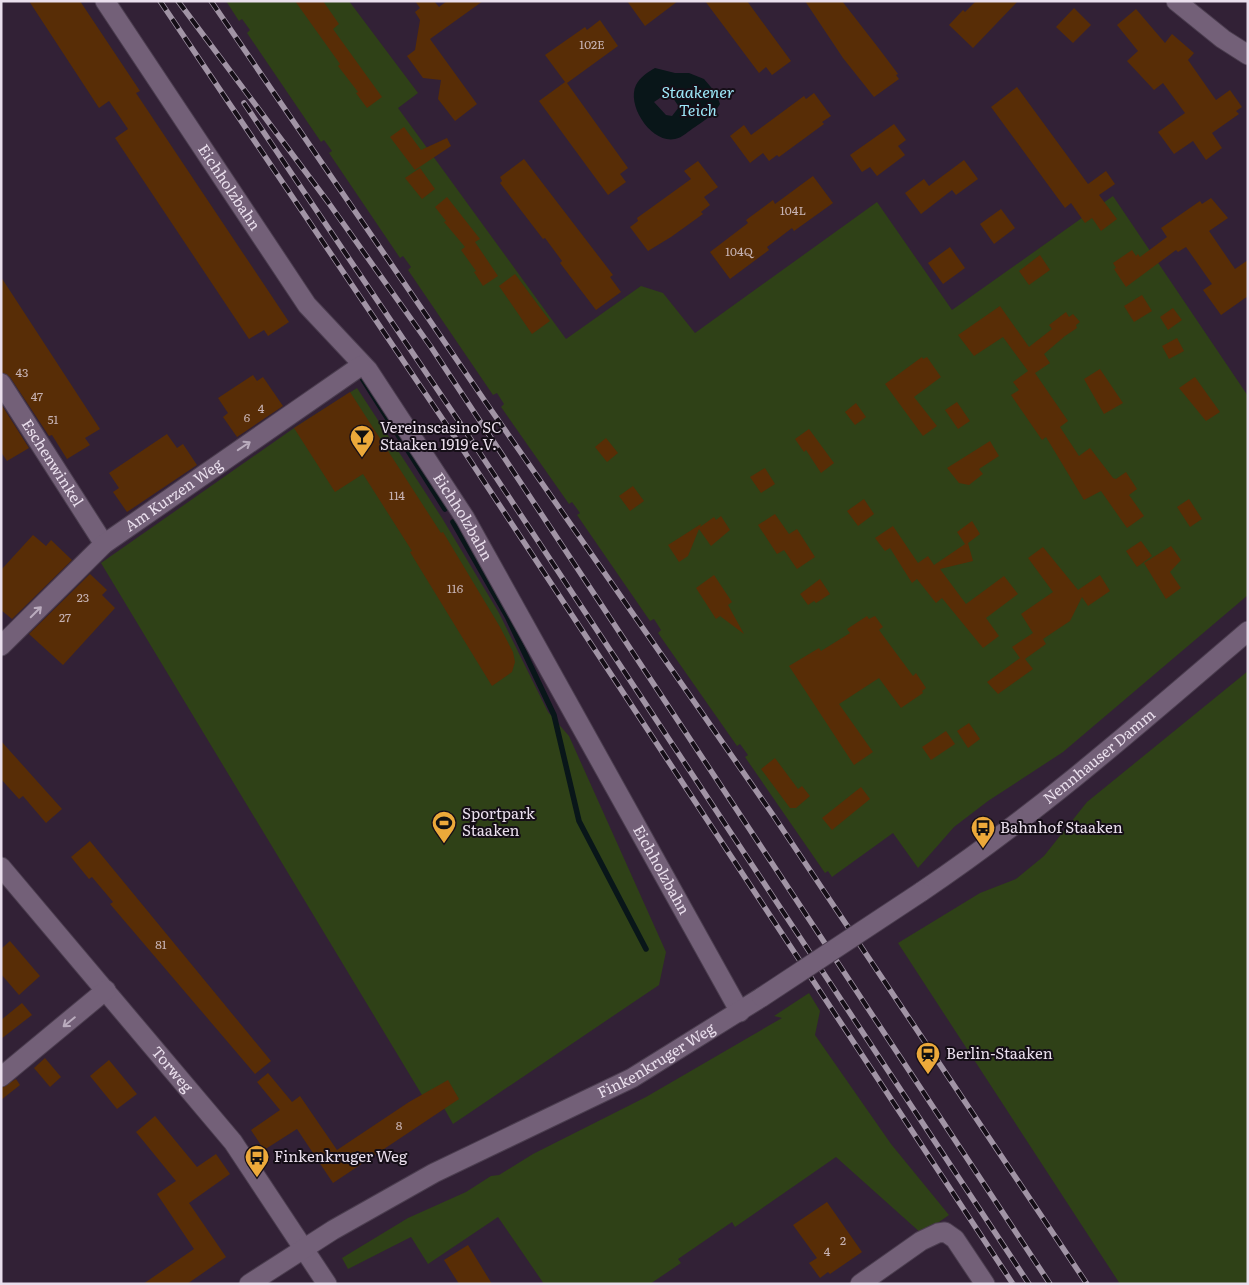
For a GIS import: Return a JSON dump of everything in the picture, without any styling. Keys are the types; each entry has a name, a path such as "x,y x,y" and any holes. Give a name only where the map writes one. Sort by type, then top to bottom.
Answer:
{"street":[{"name":"Eichholzbahn","path":"105,1 307,305 362,366 368,370 465,518 740,1012"},
{"path":"1176,1 1248,55"},
{"name":"Am Kurzen Weg","path":"1,646 104,544 362,366"},
{"name":"Eschenwinkel","path":"1,383 104,544"},
{"name":"Nennhauser Damm","path":"921,892 1059,790 1248,631"},
{"name":"Torweg","path":"1,867 232,1142 327,1284"},
{"name":"Finkenkruger Weg","path":"249,1284 304,1247 434,1173 632,1078 740,1012 921,892"},
{"path":"1,1077 106,990"},
{"path":"860,1284 921,1241 938,1232 944,1232 955,1239 985,1284"}],"green space":[{"path":"226,1 349,1 418,93 398,108 566,339 641,286 663,293 695,333 877,202 952,310 1113,196 1248,396 1248,595 1063,752 988,801 954,827 918,868 893,833 832,877 828,871 825,873 745,757 748,755 740,744 737,746 658,633 661,630 654,619 650,621 577,515 580,513 572,502 569,504 501,407 504,404 497,393 493,395 408,270 411,267 403,256 400,258 329,153 332,151 324,140 321,142 247,33 250,30 242,19 239,21"},
{"name":"Sportpark Staaken","path":"357,388 442,518 499,613 548,712 569,736 666,952 659,985 453,1124 444,1108 434,1115 101,563 294,428"},
{"path":"1248,671 1248,1284 1120,1284 898,943 980,893 1016,879 1044,856 1087,802"},
{"path":"809,993 820,1011 815,1035 891,1144 949,1215 922,1234 836,1157 735,1227 732,1222 678,1259 681,1263 650,1284 544,1284 498,1217 428,1264 411,1237 348,1269 342,1258 408,1218 466,1192 491,1176 499,1175 533,1154 646,1097 782,1018 774,1016"}],"water":[{"name":"Staakener Teich","path":"655,68 675,73 689,73 704,79 716,93 720,104 709,117 680,137 666,139 658,136 643,122 638,113 634,94 636,85 642,77","holes":["671,95 679,107 672,116 666,115 654,102 663,96"]}],"building":[{"path":"29,1 80,1 140,91 136,93 289,322 268,336 264,330 249,339 115,138 128,129 109,101 99,108"},
{"path":"295,1 323,1 339,24 333,29 382,97 367,108 356,93 358,92 338,66 340,64"},
{"path":"415,1 434,1 439,7 447,1 483,1 430,39 477,104 455,121 438,99 441,80 423,78 407,56 415,50 420,20 415,12 420,8"},
{"path":"627,1 678,1 645,26"},
{"path":"705,1 747,1 791,61 772,75 766,67 759,73"},
{"path":"805,1 842,1 898,74 896,75 899,79 874,97 843,58"},
{"path":"976,1 1018,1 973,48 949,25 963,10 965,12"},
{"path":"1074,8 1091,25 1073,43 1056,27"},
{"path":"1136,9 1165,43 1172,34 1194,53 1188,60 1216,100 1230,90 1242,107 1236,111 1239,114 1212,133 1222,148 1206,160 1193,141 1174,154 1158,132 1185,113 1163,83 1154,90 1127,61 1138,51 1117,25"},
{"path":"600,20 618,46 567,83 628,168 620,174 626,182 608,195 539,101 565,82 545,55 585,27 587,30"},
{"path":"1017,87 1088,184 1106,171 1115,184 1099,195 1117,219 1101,231 1092,218 1085,223 1071,203 1065,208 991,107"},
{"path":"814,93 831,116 822,122 824,124 779,157 777,155 769,161 763,153 750,163 730,136 744,125 751,135 804,96 806,99"},
{"path":"894,124 906,140 898,146 905,155 877,176 870,167 862,172 850,155"},
{"path":"404,127 421,150 447,138 451,146 415,170 390,137"},
{"path":"524,159 613,275 610,277 621,292 596,310 560,263 562,261 545,238 543,239 500,183 502,181 500,177"},
{"path":"964,160 978,179 956,195 952,190 921,214 905,193 924,179 929,186"},
{"path":"698,161 718,187 704,197 710,205 701,212 703,214 648,251 630,227 638,221 637,218 691,179 684,171"},
{"path":"420,168 435,189 422,199 405,178"},
{"path":"813,176 833,203 794,231 792,228 767,247 769,250 730,279 710,252 748,223 746,220 773,200 775,204"},
{"path":"447,197 480,239 475,242 498,276 483,286 474,272 476,271 461,250 465,247 444,222 446,221 435,207"},
{"path":"1211,198 1228,218 1209,231 1235,269 1248,260 1248,296 1221,315 1203,290 1212,284 1186,247 1178,252 1176,250 1126,287 1114,269 1116,268 1113,263 1132,250 1136,256 1138,254 1140,257 1167,237 1161,228 1200,201 1202,204"},
{"path":"1001,209 1015,228 994,244 980,224"},
{"path":"950,247 965,268 943,284 928,263"},
{"path":"1040,255 1050,270 1029,285 1019,271"},
{"path":"515,274 550,321 532,334 499,286"},
{"path":"1,277 100,429 85,438 90,445 67,459 52,435 49,436 10,377 1,372"},
{"path":"1142,295 1152,311 1134,322 1124,306"},
{"path":"1000,306 1029,347 1052,329 1049,325 1066,312 1069,317 1073,314 1080,322 1076,325 1077,328 1044,354 1050,363 1035,373 1068,421 1060,427 1079,456 1090,448 1113,478 1116,479 1126,472 1137,489 1129,495 1144,516 1127,528 1101,491 1084,500 1046,437 1042,440 1011,395 1019,390 1013,382 1028,371 1003,337 974,356 958,335"},
{"path":"1173,308 1182,320 1168,330 1160,317"},
{"path":"1177,338 1184,351 1169,359 1162,346"},
{"path":"922,357 923,359 927,357 941,377 914,397 937,426 923,436 885,384"},
{"path":"1100,369 1123,403 1104,414 1084,379"},
{"path":"253,375 257,381 263,377 283,406 237,437 223,417 228,413 218,398"},
{"path":"1195,377 1220,412 1206,421 1179,388"},
{"path":"350,392 441,533 443,532 513,652 515,662 512,672 492,686 410,552 412,551 363,474 335,492 294,428"},
{"path":"957,402 970,421 958,429 945,410"},
{"path":"856,403 866,417 855,425 845,412"},
{"path":"1,404 29,448 7,461 1,452"},
{"path":"809,429 834,463 821,473 806,450 804,452 795,439"},
{"path":"167,434 177,448 183,444 197,465 127,512 113,492 119,488 109,473"},
{"path":"606,438 618,453 607,462 595,447"},
{"path":"990,441 999,456 979,469 983,474 969,485 959,483 947,468"},
{"path":"765,468 775,484 761,493 750,477"},
{"path":"633,486 644,501 630,511 619,496"},
{"path":"864,499 874,514 858,526 847,511"},
{"path":"1189,499 1202,519 1190,527 1177,507"},
{"path":"775,514 789,534 797,529 815,557 797,569 784,550 777,554 758,525"},
{"path":"721,516 730,530 711,546 699,529 688,556 679,562 668,545 701,524 700,527 714,517 716,520"},
{"path":"972,521 980,534 968,543 973,561 940,569 966,604 1004,576 1018,594 986,618 999,636 983,648 942,598 936,603 917,579 912,583 890,548 885,551 875,538 893,526 918,563 928,556 934,565 965,544 957,532"},
{"path":"33,535 46,546 51,540 72,560 12,619 1,610 1,570"},
{"path":"1141,541 1152,556 1137,567 1126,551"},
{"path":"1171,546 1181,560 1170,572 1181,588 1166,599 1144,563"},
{"path":"1043,547 1078,590 1100,575 1110,591 1088,606 1082,597 1070,621 1043,639 1046,644 1025,659 1033,669 998,694 987,682 1020,658 1012,647 1033,633 1021,614 1053,592 1028,558"},
{"path":"90,574 107,590 102,595 115,608 63,665 29,634"},
{"path":"714,575 732,602 728,605 744,634 720,616 716,619 696,588"},
{"path":"820,579 830,594 816,603 814,601 808,605 800,594"},
{"path":"867,616 869,619 875,616 883,627 879,630 913,676 916,673 926,688 922,691 923,693 901,708 879,678 839,704 873,752 854,765 789,666 819,648 821,651 850,633 847,629"},
{"path":"969,723 980,739 968,748 957,731"},
{"path":"946,731 955,744 931,760 922,747"},
{"path":"1,741 62,809 46,823 23,796 19,799 1,779"},
{"path":"775,758 798,789 802,786 810,796 796,808 790,808 761,769"},
{"path":"861,787 870,799 832,830 822,818"},
{"path":"90,841 271,1061 255,1074 110,904 113,902 92,877 89,879 71,857"},
{"path":"10,941 40,976 19,995 1,974 1,949"},
{"path":"22,1003 32,1015 1,1039 1,1020"},
{"path":"45,1058 61,1077 50,1087 34,1068"},
{"path":"109,1060 137,1094 117,1109 90,1076"},
{"path":"268,1073 292,1102 300,1096 337,1150 409,1102 448,1080 459,1099 333,1183 297,1129 264,1150 251,1130 280,1110 257,1082"},
{"path":"16,1079 20,1085 1,1100 1,1088"},
{"path":"155,1116 197,1167 216,1154 230,1174 189,1203 226,1257 187,1284 143,1284 194,1249 157,1194 176,1181 136,1132"},
{"path":"827,1202 862,1252 830,1274 828,1272 820,1278 809,1263 817,1258 793,1225"},
{"path":"468,1245 492,1284 459,1284 444,1260"}],"waterway":[{"path":"362,378 445,509"},
{"path":"453,522 508,618 554,715 579,821 646,949"}],"railway":[{"path":"160,1 452,433 1013,1284"},
{"path":"178,1 328,202 431,347 1050,1284"},
{"path":"211,1 489,407 773,815 1087,1284"},
{"path":"244,103 462,426 1029,1284"}],"place":[{"name":"Vereinscasino SC Staaken 1919 e.V.","path":"362,458"},
{"name":"Sportpark Staaken","path":"444,844"},
{"name":"Bahnhof Staaken","path":"983,849"},
{"name":"Berlin-Staaken","path":"928,1075"},
{"name":"Finkenkruger Weg","path":"257,1178"}]}
